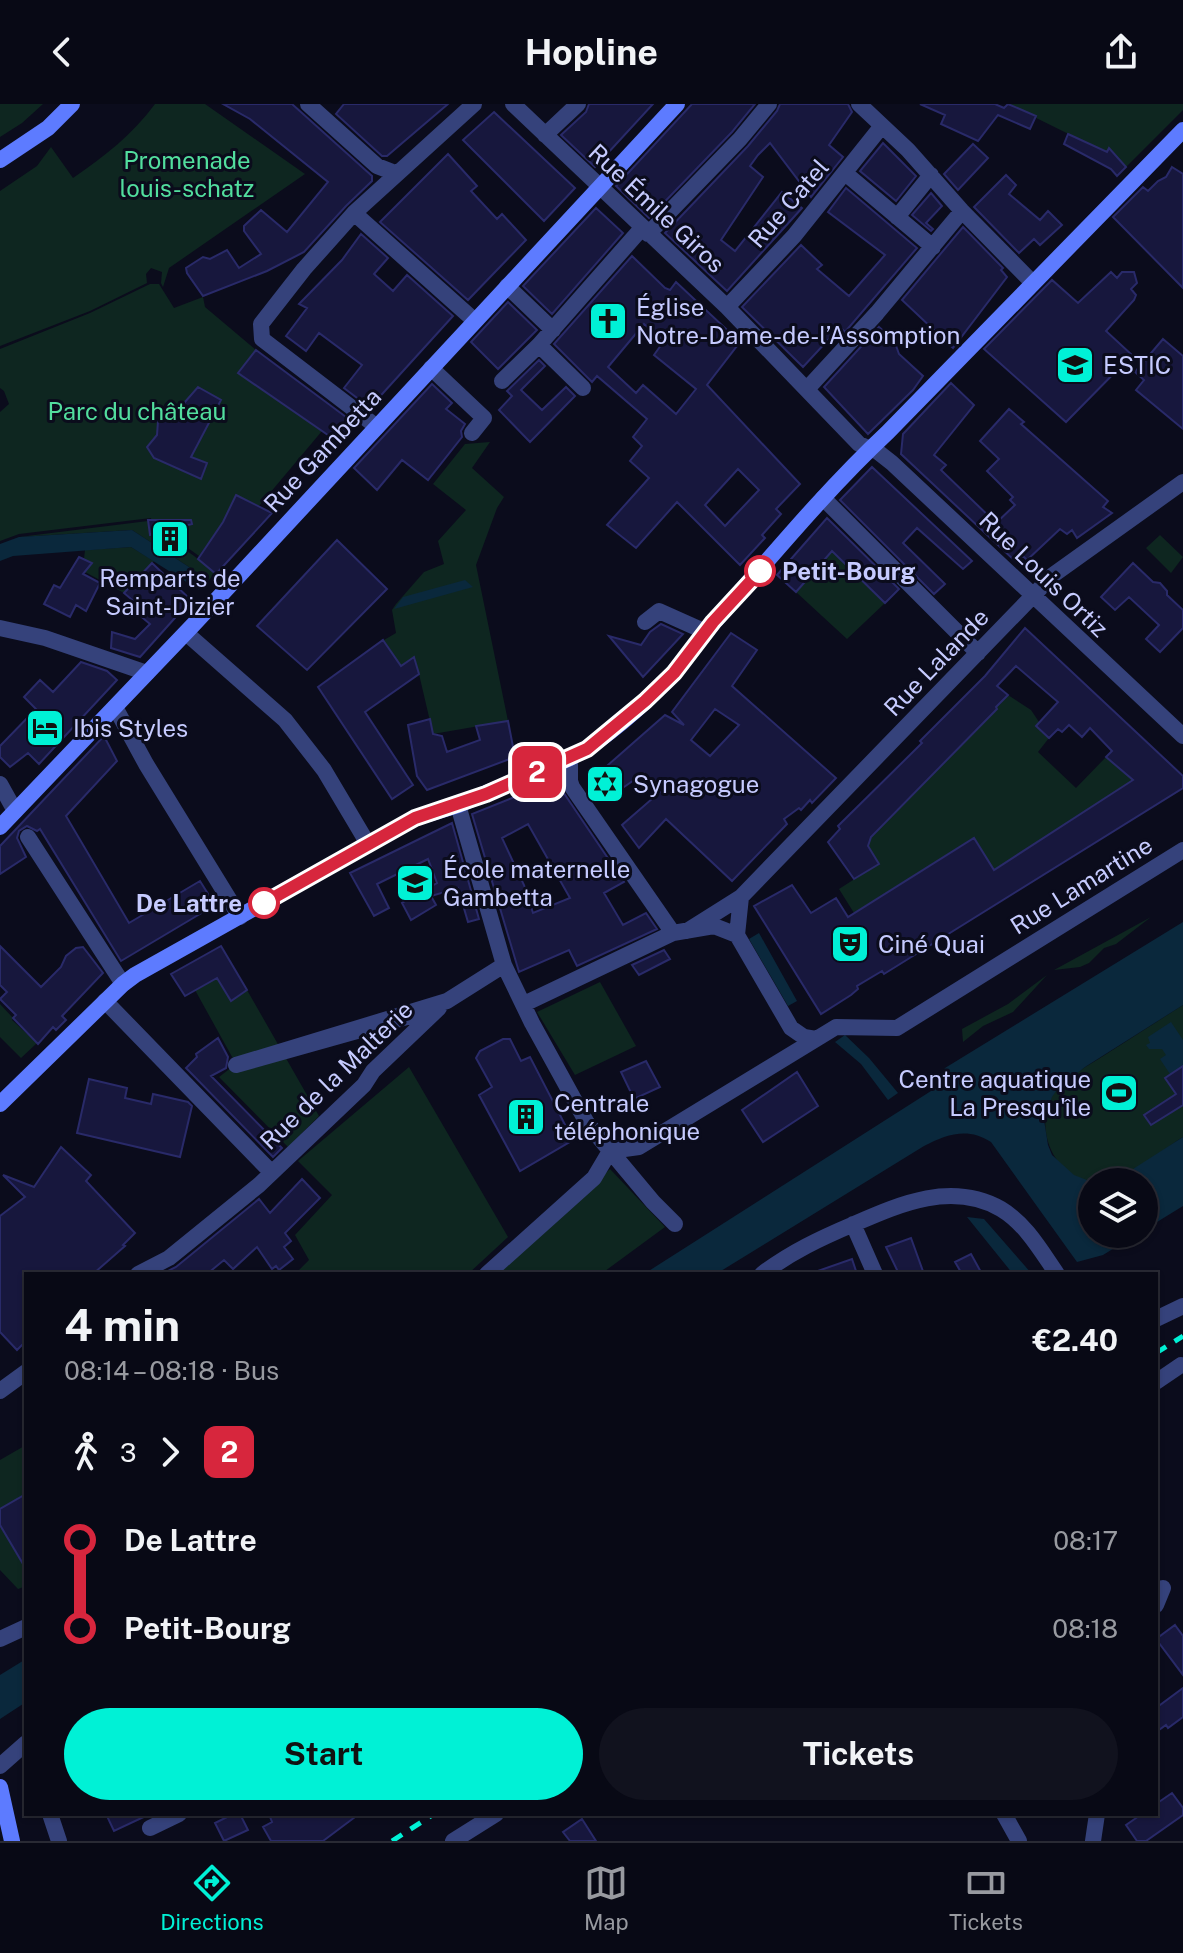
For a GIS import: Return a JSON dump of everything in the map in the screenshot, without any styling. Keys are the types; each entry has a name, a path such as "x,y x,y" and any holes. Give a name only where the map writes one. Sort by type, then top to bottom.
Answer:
{"main road":[{"path":"0,160 48,128 72,104"},
{"name":"Rue Gambetta","path":"0,827 186,633 677,104"},
{"path":"0,1104 123,984 196,939 415,818 459,810 587,749 674,673 823,498 1183,130"},
{"path":"0,1787 12,1841"}],"street":[{"path":"377,427 262,339 261,324 354,213 474,104"},
{"name":"Rue Émile Giros","path":"513,104 727,307 859,444 870,449"},
{"path":"545,135 578,104"},
{"path":"502,381 645,231 740,139 769,104"},
{"path":"859,104 908,150 962,211 1032,282"},
{"path":"319,107 377,166 395,173"},
{"name":"Rue Catel","path":"727,307 794,236 881,127"},
{"path":"845,173 933,247"},
{"path":"897,217 931,175"},
{"path":"807,389 877,313 962,211"},
{"path":"354,213 475,321"},
{"path":"507,286 553,330"},
{"path":"539,345 583,388"},
{"path":"431,368 484,418 472,433"},
{"name":"Rue Louis Ortiz","path":"870,449 892,463 1183,736"},
{"name":"Rue Lalande","path":"680,932 741,897 1053,575 1183,482"},
{"path":"823,498 978,653"},
{"path":"645,622 659,611 706,632"},
{"path":"0,628 45,638 147,673"},
{"path":"186,633 285,720 324,770 368,844"},
{"path":"115,707 146,764 240,917"},
{"path":"570,758 571,784"},
{"path":"550,767 571,784 680,932"},
{"path":"0,784 15,811"},
{"path":"459,810 504,965 524,1004 587,1123 675,1224"},
{"path":"28,837 123,984"},
{"name":"Rue Lamartine","path":"610,1151 639,1147 836,1027 897,1028 1183,850"},
{"path":"741,897 737,935 791,1028 804,1037 816,1039"},
{"path":"524,1004 680,932 714,926 737,935"},
{"name":"Rue de la Malterie","path":"145,1272 169,1258 271,1172 364,1085 373,1071 439,1008 236,1065 447,1001 504,965"},
{"path":"105,1001 271,1172"},
{"path":"489,1272 594,1178 610,1151"},
{"path":"765,1272 804,1246 894,1206 923,1198 949,1197 980,1200 1004,1211 1020,1224 1056,1272"},
{"path":"853,1224 874,1272"},
{"path":"1158,1318 1183,1306"},
{"path":"1158,1381 1181,1365"},
{"path":"0,1391 24,1373"},
{"path":"1158,1600 1163,1588"},
{"path":"0,1639 24,1628"},
{"path":"0,1766 24,1749"},
{"path":"51,1816 59,1841"},
{"path":"150,1828 175,1816"},
{"path":"453,1841 493,1816"},
{"path":"1005,1816 1019,1841"},
{"path":"1093,1841 1097,1816"}],"green space":[{"path":"0,104 43,104 0,137"},
{"name":"Promenade louis-schatz","path":"155,104 205,104 305,174 169,268 163,287 162,272 151,268 146,274 147,283 90,311 0,346 0,191 37,166 51,147 73,178 137,126"},
{"path":"1008,104 1183,104 1183,110 1126,167 1109,154"},
{"name":"Parc du château","path":"150,284 159,284 174,308 203,297 205,307 256,350 238,373 322,431 259,506 236,496 223,522 199,556 170,535 169,522 161,520 152,533 151,518 19,534 0,541 0,412 9,404 0,388 0,349 90,313"},
{"path":"490,442 472,468 504,497 476,565 508,721 433,734 415,657 401,666 384,640 396,633 392,610 396,604 424,572 444,564 438,541 466,510 433,484 465,444"},
{"path":"148,521 151,535 175,543 215,573 209,580 132,530 19,537"},
{"path":"1160,535 1183,557 1171,573 1146,548"},
{"path":"131,547 154,561 124,593 85,572 91,563 84,559 85,550"},
{"path":"832,551 885,603 847,639 796,592"},
{"path":"1008,695 1031,710 1039,722 1036,726 1049,738 1038,752 1076,788 1106,757 1133,780 994,870 973,838 854,913 839,889 878,864 868,846 871,837"},
{"path":"1151,917 1116,944 1104,948 1089,963 1054,970"},
{"path":"1047,975 1013,1012 983,1026 963,1042 962,1029 1008,1004"},
{"path":"217,978 231,1000 247,990 319,1116 288,1147 219,1077 236,1064 195,990"},
{"path":"600,982 636,1046 575,1075 537,1012"},
{"path":"0,1004 37,1043 21,1058 0,1037"},
{"name":"Centre aquatique La Presqu'île","path":"1183,1005 1183,1137 1137,1168 1078,1168 1078,1177 1061,1165 1052,1151 1045,1120 1048,1104 1056,1090 1076,1072"},
{"path":"409,1067 508,1237 470,1272 297,1272 309,1260 295,1235 332,1195 298,1161"},
{"path":"610,1169 665,1227 604,1272 498,1272"},
{"path":"24,1446 24,1499 22,1496 0,1509 0,1460"},
{"path":"0,1525 24,1564 24,1587 18,1589 0,1570"}],"water":[{"path":"132,530 209,580 199,590 131,547 13,556 0,561 0,544 19,537"},
{"path":"465,580 473,587 394,609 403,597"},
{"path":"1183,922 1183,1005 1085,1067 1058,1088 1044,1120 1052,1155 1078,1177 1078,1248 1114,1248 1103,1255 1077,1262 991,1142 974,1135 958,1134 924,1146 719,1272 647,1272 931,1091 945,1068"},
{"path":"759,933 797,1001 788,1006 749,939"},
{"path":"1171,1022 1183,1040 1183,1065 1170,1074 1160,1059 1166,1055 1162,1049 1149,1049 1146,1045 1150,1043 1148,1037"},
{"path":"845,1035 898,1093 888,1100 861,1064 835,1042"},
{"path":"1183,1137 1183,1206 1158,1221 1158,1168 1135,1168"},
{"path":"967,1217 984,1219 1030,1272 1011,1272"},
{"path":"24,1660 24,1703 0,1719 0,1675"}],"building":[{"path":"223,104 292,104 372,176 372,181 304,252 267,271 203,296 186,268 203,257 210,259 227,250 239,268 261,254 244,231 244,226 261,210 287,232 328,182 250,119"},
{"path":"344,104 448,104 387,156 382,156 336,114"},
{"path":"589,104 653,104 595,167 561,135 586,112"},
{"path":"692,104 755,104 649,218 616,186"},
{"path":"780,104 848,104 852,112 829,145 843,157 811,197 770,143 758,155 750,166 763,177 721,240 735,251 782,192 802,208 727,291 665,233 748,146"},
{"path":"920,104 995,104 1004,108 1008,104 1036,116 1030,129 998,115 978,141 941,124 945,115"},
{"path":"494,112 575,188 544,221 463,140"},
{"path":"1068,134 1107,152 1109,148 1126,167 1117,176 1111,169 1064,144"},
{"path":"883,143 916,176 896,201 860,171"},
{"path":"973,144 988,158 958,190 944,174"},
{"path":"448,154 477,186 471,191 497,219 502,214 526,240 468,300 380,222"},
{"path":"1172,167 1183,174 1183,288 1113,217 1143,187 1148,191 1166,177"},
{"path":"1006,175 1016,185 1009,194 1040,220 1048,211 1062,225 1040,245 1034,239 1019,253 974,207"},
{"path":"846,188 917,248 845,332 840,327 803,367 742,307 801,245 822,265 817,269 849,296 885,255 828,212"},
{"path":"931,193 942,206 926,223 933,229 931,231 912,215"},
{"path":"596,208 623,233 552,314 523,286"},
{"path":"963,227 1003,268 1001,270 1007,277 953,348 902,300"},
{"path":"361,234 388,258 374,274 393,291 407,275 453,316 374,403 365,404 344,388 362,365 319,333 306,351 286,336 307,308 299,304 342,260"},
{"path":"632,256 665,288 670,290 676,282 740,342 707,385 800,484 776,509 781,514 762,535 765,538 740,565 677,502 636,548 607,525 649,478 630,461 642,446 633,437 647,419 597,376 592,382 554,344","holes":["644,324 664,341 654,355 696,389 676,414 643,385 636,393 608,367","738,469 759,490 725,526 705,505"]},
{"path":"1111,272 1117,278 1122,272 1134,272 1137,283 1131,289 1136,295 1134,300 1106,331 1132,355 1066,422 984,349 1052,280 1078,303"},
{"path":"508,302 537,330 498,369 471,342"},
{"path":"879,327 894,340 899,354 923,376 868,434 824,387"},
{"path":"1163,339 1183,356 1183,429 1136,390 1144,380 1135,372"},
{"path":"256,350 350,420 351,428 338,442 238,373"},
{"path":"539,360 545,366 521,390 542,410 566,387 575,396 530,442 499,410 512,396 507,391"},
{"path":"951,383 974,405 934,455 946,465 941,470 996,523 1015,505 1010,500 1013,497 987,471 999,459 980,441 1009,409 1024,422 1021,424 1108,501 1103,507 1112,513 1077,538 1072,530 1067,534 1060,529 1027,560 1023,556 1016,562 901,454 903,434"},
{"path":"432,384 452,403 446,409 465,424 462,437 428,480 402,460 377,490 354,468"},
{"path":"198,387 221,400 191,457 207,463 201,479 154,458 147,447 157,435 158,421 171,418"},
{"path":"872,467 972,561 963,569 917,528 903,543 945,584 934,594 840,500"},
{"path":"236,495 272,513 216,574 198,559 223,522"},
{"path":"827,518 899,589 885,603 832,551 796,592 777,575"},
{"path":"148,520 191,520 192,524 150,535"},
{"path":"337,540 387,589 307,670 257,626"},
{"path":"79,557 92,563 83,574 100,583 86,611 76,605 70,617 44,604 54,585 60,588"},
{"path":"152,563 191,600 140,657 111,648 112,632 135,639 150,624 132,609 137,604 124,593"},
{"path":"1133,563 1153,582 1160,583 1167,595 1183,610 1183,628 1160,652 1146,639 1159,625 1129,597 1115,610 1101,597"},
{"path":"661,624 683,634 643,677 609,636 641,645 650,632"},
{"path":"1025,628 1183,776 1183,788 884,974 882,971 857,986 858,989 851,995 821,1014 754,906 792,885 811,913 836,898 848,917 974,838 994,870 1133,780 1106,757 1112,751 1090,728 1082,737 1069,725 1062,732 1058,729 1049,738 1036,726 1058,702 1016,666 997,686 1008,695 997,709 871,837 868,846 879,864 854,879 828,842 840,829 838,826 922,743 920,741 985,676"},
{"path":"731,633 757,650 732,686 836,778 812,803 810,800 801,810 799,808 784,819 787,824 732,881 666,819 639,848 622,825 660,792 644,773 604,801 591,778 610,767 608,765 665,715 684,725 672,712","holes":["715,709 739,725 710,756 691,740"]},
{"path":"383,640 401,666 414,657 419,674 365,712 413,785 392,799 318,687"},
{"name":"Ibis Styles","path":"81,662 107,671 117,680 39,764 28,753 10,767 0,757 0,746 36,709 24,697 40,680 53,692"},
{"path":"430,719 433,734 442,736 447,752 480,740 476,726 508,721 515,757 427,790 417,776 408,725"},
{"path":"104,736 117,761 66,816 129,923 200,881 215,905 121,961 40,829 37,831 27,826 19,831 17,838 26,857 0,874 0,846"},
{"path":"545,785 561,789 624,882 604,893 623,925 646,913 657,929 577,966 569,950 519,972 472,814","holes":["528,824 570,898 533,913 502,838"]},
{"path":"452,823 479,919 468,922 458,888 431,896 436,905 411,920 402,903 437,883 428,859 377,884 389,908 374,916 350,873"},
{"path":"0,946 41,987 76,948 83,947 103,973 62,1016 66,1020 56,1030 53,1027 38,1044 0,999 7,992 0,985"},
{"path":"221,946 247,990 231,1001 217,978 185,996 171,974"},
{"path":"664,950 670,959 639,975 632,965"},
{"path":"218,1038 228,1057 226,1068 211,1076 282,1148 273,1157 186,1068 197,1057 196,1054"},
{"name":"Centrale téléphonique","path":"503,1039 510,1039 521,1061 530,1057 573,1140 520,1171 479,1095 492,1087 476,1058 480,1051"},
{"path":"646,1061 660,1087 634,1099 621,1072"},
{"path":"1183,1066 1183,1105 1151,1125 1144,1115 1176,1094 1165,1078"},
{"path":"797,1072 818,1106 763,1142 742,1110"},
{"path":"89,1079 127,1088 125,1098 151,1104 153,1094 188,1102 192,1106 180,1157 77,1133"},
{"path":"61,1147 91,1175 86,1181 135,1233 95,1272 24,1272 24,1343 17,1350 0,1332 0,1216 25,1197 3,1175 34,1187"},
{"path":"302,1179 320,1198 285,1233 291,1241 284,1247 293,1259 279,1270 276,1266 272,1269 257,1247 233,1269 224,1260 209,1272 166,1272 259,1199 270,1213"},
{"path":"911,1238 923,1272 898,1272 886,1247"},
{"path":"971,1254 981,1272 961,1272 955,1262"},
{"path":"852,1259 856,1272 815,1272"},
{"path":"24,1495 24,1566 0,1525 0,1509"},
{"path":"1175,1625 1183,1636 1183,1675 1158,1642 1158,1638"},
{"path":"1183,1688 1183,1717 1168,1728 1166,1725 1158,1731 1158,1707"},
{"path":"1172,1793 1183,1808 1183,1815 1146,1841 1137,1841 1126,1825 1139,1816 1158,1816 1158,1803"},
{"path":"107,1816 146,1816 114,1831"},
{"path":"229,1816 241,1816 248,1830 224,1841 215,1823"},
{"path":"270,1816 356,1816 323,1841 271,1841 263,1827 272,1822"},
{"path":"582,1819 596,1841 570,1841 563,1832"}],"railway":[{"path":"1158,1352 1183,1336"},
{"path":"392,1841 431,1816"}],"bus line":[{"name":"2","path":"264,903 415,818 486,794 587,749 619,725 674,673 713,622 760,571"}],"place":[{"name":"Église Notre-Dame-de-l’Assomption","path":"608,321"},
{"name":"ESTIC","path":"1075,365"},
{"name":"Remparts de Saint-Dizier","path":"170,539"},
{"name":"Petit-Bourg","path":"760,571"},
{"name":"Ibis Styles","path":"45,728"},
{"name":"Synagogue","path":"605,784"},
{"name":"École maternelle Gambetta","path":"415,883"},
{"name":"De Lattre","path":"264,903"},
{"name":"Ciné Quai","path":"850,944"},
{"name":"Centre aquatique La Presqu'île","path":"1119,1093"},
{"name":"Centrale téléphonique","path":"526,1117"}]}
